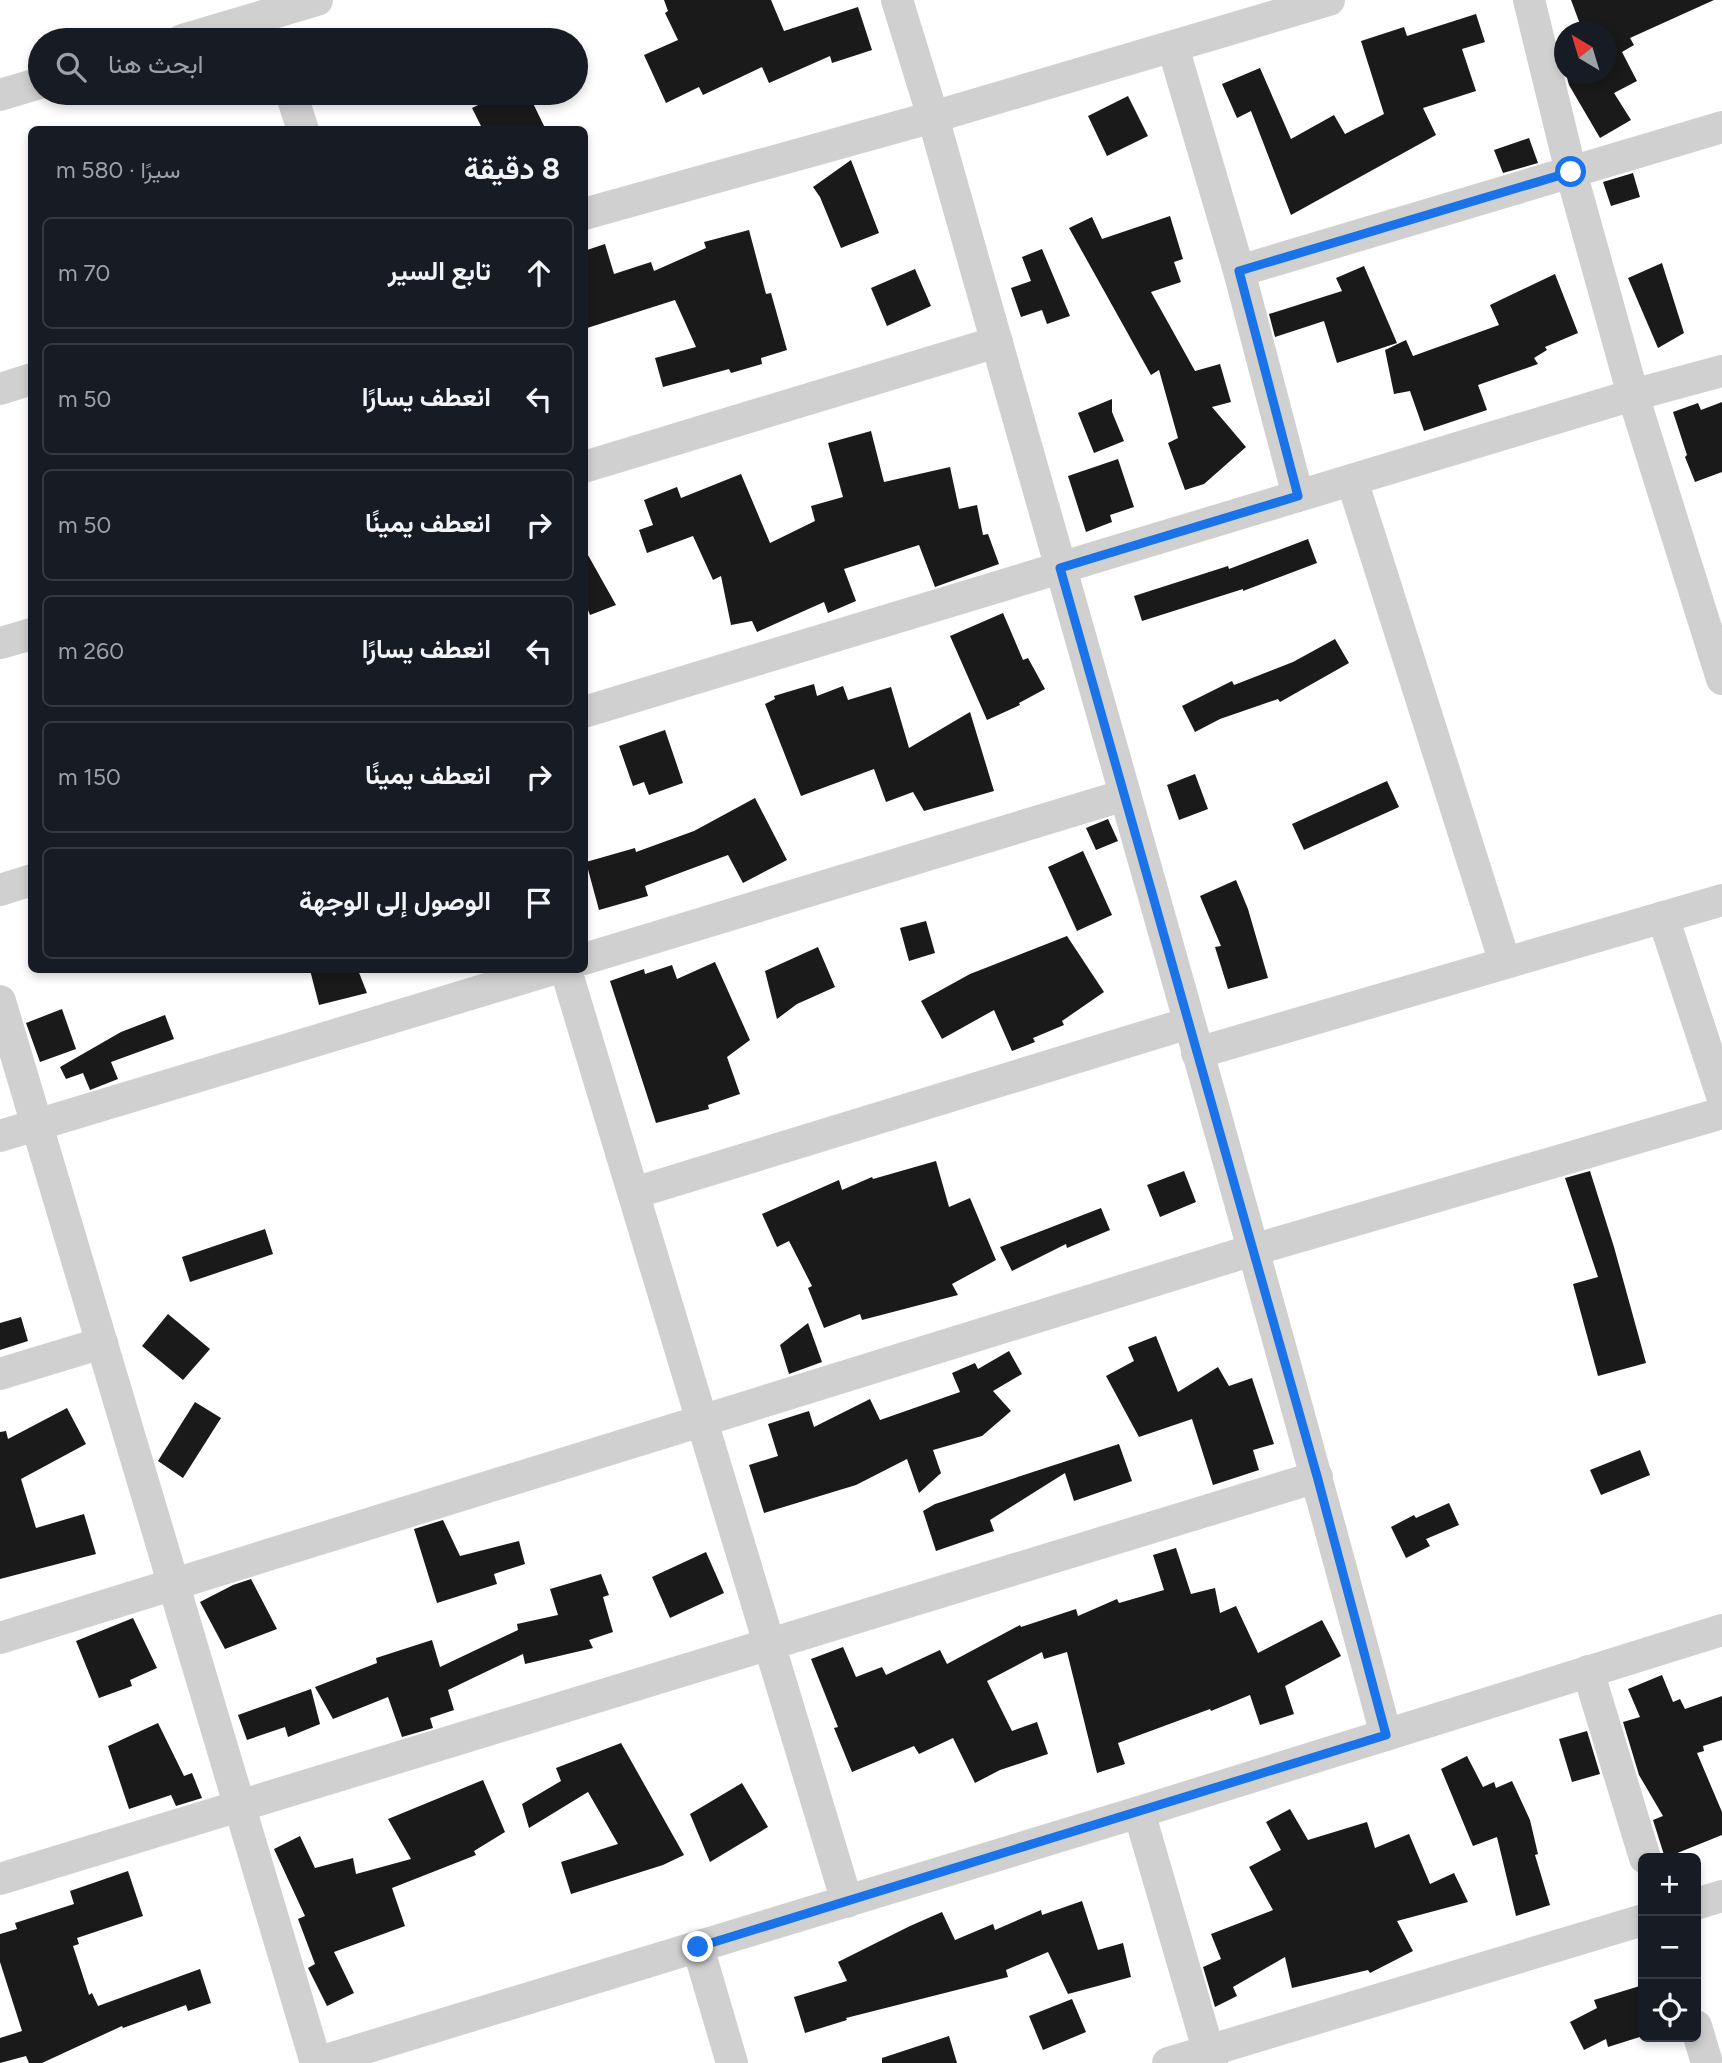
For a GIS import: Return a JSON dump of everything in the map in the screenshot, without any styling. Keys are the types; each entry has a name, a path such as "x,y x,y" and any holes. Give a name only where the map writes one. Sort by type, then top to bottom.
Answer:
{"street":[{"path":"269,28 317,0"},
{"path":"897,0 933,117 1317,1476 1386,1735"},
{"path":"588,213 933,117 1329,0"},
{"path":"1529,0 1571,172 1633,395 1713,619 1722,679"},
{"path":"1173,47 1239,271 1298,496"},
{"path":"0,95 28,87"},
{"path":"295,105 302,126"},
{"path":"1239,271 1722,127"},
{"path":"588,466 997,342"},
{"path":"588,711 1633,395 1722,371"},
{"path":"0,389 28,380"},
{"path":"1352,480 1505,962"},
{"path":"0,643 28,635"},
{"path":"588,958 1125,795"},
{"path":"0,890 28,881"},
{"path":"1197,1053 1722,900"},
{"path":"1663,917 1722,1096"},
{"path":"0,1136 540,973"},
{"path":"567,973 847,1902"},
{"path":"0,1001 316,2063 847,1902 1722,1630"},
{"path":"634,1193 1189,1023"},
{"path":"0,1638 1253,1250 1722,1113"},
{"path":"0,1374 102,1343"},
{"path":"0,1879 1317,1476"},
{"path":"1588,1671 1643,1853"},
{"path":"1139,1812 1210,2057"},
{"path":"1701,1902 1722,1896"},
{"path":"1168,2063 1210,2057 1638,1922"},
{"path":"698,1947 732,2063"},
{"path":"1701,2042 1707,2063"}],"building":[{"path":"664,0 771,0 784,31 858,7 872,50 832,63 830,56 769,83 762,67 703,95 699,87 666,103 644,55 678,40 665,13 668,11"},
{"path":"1571,0 1714,0 1630,38 1634,45 1622,52 1637,81 1614,93 1631,120 1600,138 1569,84 1617,84 1617,21 1579,21"},
{"path":"1476,14 1485,42 1462,49 1476,91 1423,108 1436,135 1291,215 1251,111 1237,118 1222,84 1260,68 1291,139 1334,115 1345,134 1384,114 1361,41 1404,27 1407,36"},
{"path":"1128,96 1148,136 1107,156 1088,116"},
{"path":"478,105 534,105 544,126 481,126 472,108"},
{"path":"1529,138 1538,163 1503,173 1494,150"},
{"path":"851,160 879,233 841,248 820,197 813,187"},
{"path":"1633,173 1640,197 1611,206 1603,182"},
{"path":"1170,216 1183,259 1174,262 1181,282 1151,292 1195,371 1220,364 1231,402 1212,407 1246,447 1204,484 1185,490 1168,443 1178,438 1159,370 1151,375 1069,228 1092,217 1102,239"},
{"path":"749,230 766,294 771,293 787,350 761,358 762,364 731,373 729,369 663,387 655,358 696,347 675,300 588,328 588,250 605,244 614,274 651,262 654,271 706,248 704,242"},
{"path":"1042,249 1070,316 1047,324 1042,310 1021,317 1011,288 1031,281 1022,257"},
{"path":"1662,263 1684,333 1658,348 1628,278"},
{"path":"1364,266 1397,343 1337,363 1324,321 1275,337 1269,314 1342,291 1336,278"},
{"path":"915,269 931,306 887,326 871,288"},
{"path":"1555,274 1578,333 1545,347 1547,350 1534,358 1538,364 1478,385 1487,410 1424,431 1410,391 1394,394 1385,350 1406,340 1413,356 1499,325 1490,305"},
{"path":"1112,399 1112,412 1124,441 1094,453 1078,413"},
{"path":"1722,402 1722,472 1695,482 1673,412 1698,403 1701,410"},
{"path":"871,431 884,482 950,467 959,509 977,505 983,535 988,534 999,564 935,587 919,545 844,569 856,601 828,613 824,602 757,632 752,621 731,625 721,576 713,580 693,536 647,553 639,530 653,525 644,500 677,487 681,498 741,474 770,543 815,521 811,506 843,497 828,443"},
{"path":"1118,459 1134,507 1110,515 1112,522 1086,532 1068,476"},
{"path":"1308,539 1317,563 1243,591 1142,621 1134,596 1228,566 1229,569"},
{"path":"588,555 616,605 590,615 588,610"},
{"path":"1003,613 1023,660 1028,658 1045,689 1019,703 1020,705 987,720 950,636"},
{"path":"1335,639 1349,663 1280,702 1278,699 1220,719 1195,732 1182,706 1232,681 1234,685 1293,662"},
{"path":"814,684 817,696 843,686 848,700 891,687 909,748 970,712 994,791 924,811 913,792 886,802 874,769 801,796 765,704 775,699 774,696"},
{"path":"665,730 683,783 649,795 644,782 633,786 619,746"},
{"path":"1195,774 1208,809 1179,820 1167,785"},
{"path":"1387,781 1399,807 1304,850 1292,824"},
{"path":"755,798 787,860 743,883 728,855 645,886 648,896 599,910 588,861 635,848 636,852 694,831"},
{"path":"1108,819 1118,841 1096,850 1086,828"},
{"path":"1083,851 1112,915 1077,931 1048,867"},
{"path":"1236,880 1248,909 1268,978 1228,989 1215,947 1221,946 1200,896"},
{"path":"926,921 935,953 909,961 900,928"},
{"path":"1067,936 1104,992 1062,1021 1064,1025 1033,1038 1035,1042 1012,1051 994,1010 942,1039 921,1001 970,974"},
{"path":"818,947 835,987 797,1004 777,1019 765,971"},
{"path":"715,962 750,1040 727,1057 740,1094 708,1105 709,1109 656,1123 610,981 644,969 645,974 672,965 677,979"},
{"path":"311,973 359,973 367,993 319,1005"},
{"path":"62,1009 76,1049 40,1062 26,1023"},
{"path":"165,1015 174,1039 111,1062 118,1079 90,1090 83,1073 66,1079 60,1067 121,1032"},
{"path":"936,1161 949,1207 970,1198 996,1260 952,1284 958,1295 862,1320 860,1314 824,1328 808,1288 812,1286 789,1241 777,1247 762,1214 839,1180 842,1190 872,1177 873,1179"},
{"path":"1184,1171 1196,1202 1160,1217 1147,1185"},
{"path":"1590,1171 1646,1363 1598,1376 1573,1284 1598,1277 1565,1178"},
{"path":"1101,1208 1110,1230 1067,1248 1066,1244 1012,1271 1000,1247"},
{"path":"265,1229 273,1254 190,1282 182,1257"},
{"path":"168,1314 210,1349 183,1380 142,1346"},
{"path":"21,1317 28,1341 0,1350 0,1323"},
{"path":"808,1323 822,1362 789,1374 780,1345"},
{"path":"1156,1336 1178,1392 1218,1367 1229,1386 1252,1378 1274,1444 1253,1450 1259,1470 1213,1485 1192,1419 1139,1437 1106,1376 1134,1361 1128,1347"},
{"path":"1009,1351 1022,1374 993,1391 1011,1411 982,1436 933,1450 941,1473 919,1493 907,1459 856,1485 764,1513 749,1465 778,1456 768,1424 809,1411 814,1427 870,1399 880,1420 960,1392 952,1373 975,1363 978,1369"},
{"path":"195,1402 221,1418 183,1478 158,1461"},
{"path":"67,1408 86,1444 21,1479 36,1528 84,1514 96,1554 0,1579 0,1432 6,1431 8,1439"},
{"path":"1119,1444 1132,1481 1074,1501 1065,1473 990,1520 994,1531 936,1551 923,1511 935,1504"},
{"path":"1640,1450 1650,1475 1601,1495 1590,1470"},
{"path":"1449,1503 1459,1525 1426,1539 1430,1546 1406,1558 1391,1527 1414,1515 1416,1518"},
{"path":"443,1520 460,1556 519,1541 525,1564 494,1574 497,1584 437,1603 414,1529"},
{"path":"1176,1548 1191,1594 1215,1588 1220,1613 1236,1606 1258,1653 1322,1620 1341,1656 1285,1686 1294,1714 1260,1725 1250,1695 1118,1743 1125,1764 1097,1773 1067,1652 1044,1659 1042,1652 987,1681 1012,1731 1037,1722 1048,1754 1000,1770 975,1783 953,1738 919,1754 914,1746 852,1772 834,1728 838,1727 811,1659 843,1647 856,1677 882,1667 886,1675 940,1650 947,1664 1020,1625 1021,1627 1076,1609 1078,1616 1117,1599 1119,1603 1164,1590 1153,1555"},
{"path":"706,1552 724,1593 670,1618 652,1577"},
{"path":"601,1574 609,1595 603,1597 613,1632 589,1640 593,1648 525,1664 523,1654 448,1690 454,1710 430,1718 433,1728 402,1737 388,1697 333,1719 315,1687 377,1663 376,1658 432,1640 440,1667 518,1630 517,1624 558,1615 550,1589"},
{"path":"251,1579 277,1629 225,1649 200,1602"},
{"path":"133,1618 157,1668 130,1680 132,1686 99,1698 76,1641"},
{"path":"1662,1675 1673,1702 1680,1699 1685,1709 1722,1696 1722,1740 1703,1746 1704,1751 1697,1753 1722,1812 1722,1835 1677,1853 1663,1853 1653,1820 1663,1816 1639,1775 1623,1722 1640,1717 1628,1689"},
{"path":"311,1689 320,1724 288,1737 285,1727 247,1740 238,1715"},
{"path":"158,1723 184,1776 192,1773 202,1798 176,1806 171,1795 129,1809 108,1746"},
{"path":"1587,1731 1600,1774 1572,1782 1559,1739"},
{"path":"621,1743 684,1855 663,1865 571,1894 561,1862 618,1844 588,1792 529,1828 522,1804 561,1781 556,1768"},
{"path":"1467,1756 1483,1787 1494,1782 1496,1788 1512,1781 1530,1820 1538,1854 1535,1855 1550,1905 1516,1916 1497,1837 1473,1846 1441,1769"},
{"path":"483,1780 505,1832 474,1851 476,1855 392,1888 405,1926 334,1952 354,1993 327,2006 308,1968 315,1964 298,1919 305,1916 274,1849 300,1836 315,1868 353,1858 356,1874 411,1859 388,1819"},
{"path":"742,1783 768,1827 710,1862 690,1814"},
{"path":"1290,1809 1308,1840 1367,1822 1375,1848 1409,1834 1430,1884 1454,1873 1468,1902 1397,1921 1413,1951 1370,1973 1368,1970 1292,1988 1285,1957 1233,1987 1237,1996 1215,2007 1203,1967 1221,1959 1211,1934 1273,1910 1249,1867 1281,1850 1266,1822"},
{"path":"128,1871 143,1916 77,1938 79,1944 73,1946 89,1995 92,1993 98,2006 200,1969 211,2003 188,2011 186,2005 123,2028 122,2026 42,2063 29,2063 26,2056 0,2063 0,2038 22,2031 0,1962 0,1934 17,1929 15,1923 74,1904 70,1891"},
{"path":"1082,1901 1098,1950 1123,1943 1131,1977 1068,1994 1048,1952 1006,1970 1008,1977 846,2018 847,2020 805,2033 794,1997 847,1981 838,1962 910,1926 942,1912 955,1940 993,1924 995,1930 1041,1910 1042,1915"},
{"path":"1638,1987 1638,2038 1608,2047 1606,2039 1584,2050 1570,2022 1597,2008 1594,2000"},
{"path":"1072,1999 1086,2032 1043,2050 1029,2016"},
{"path":"949,2036 957,2063 882,2063 882,2058"}],"route":[{"path":"698,1947 1386,1735 1317,1476 1060,568 1298,496 1239,271 1571,172"}]}
